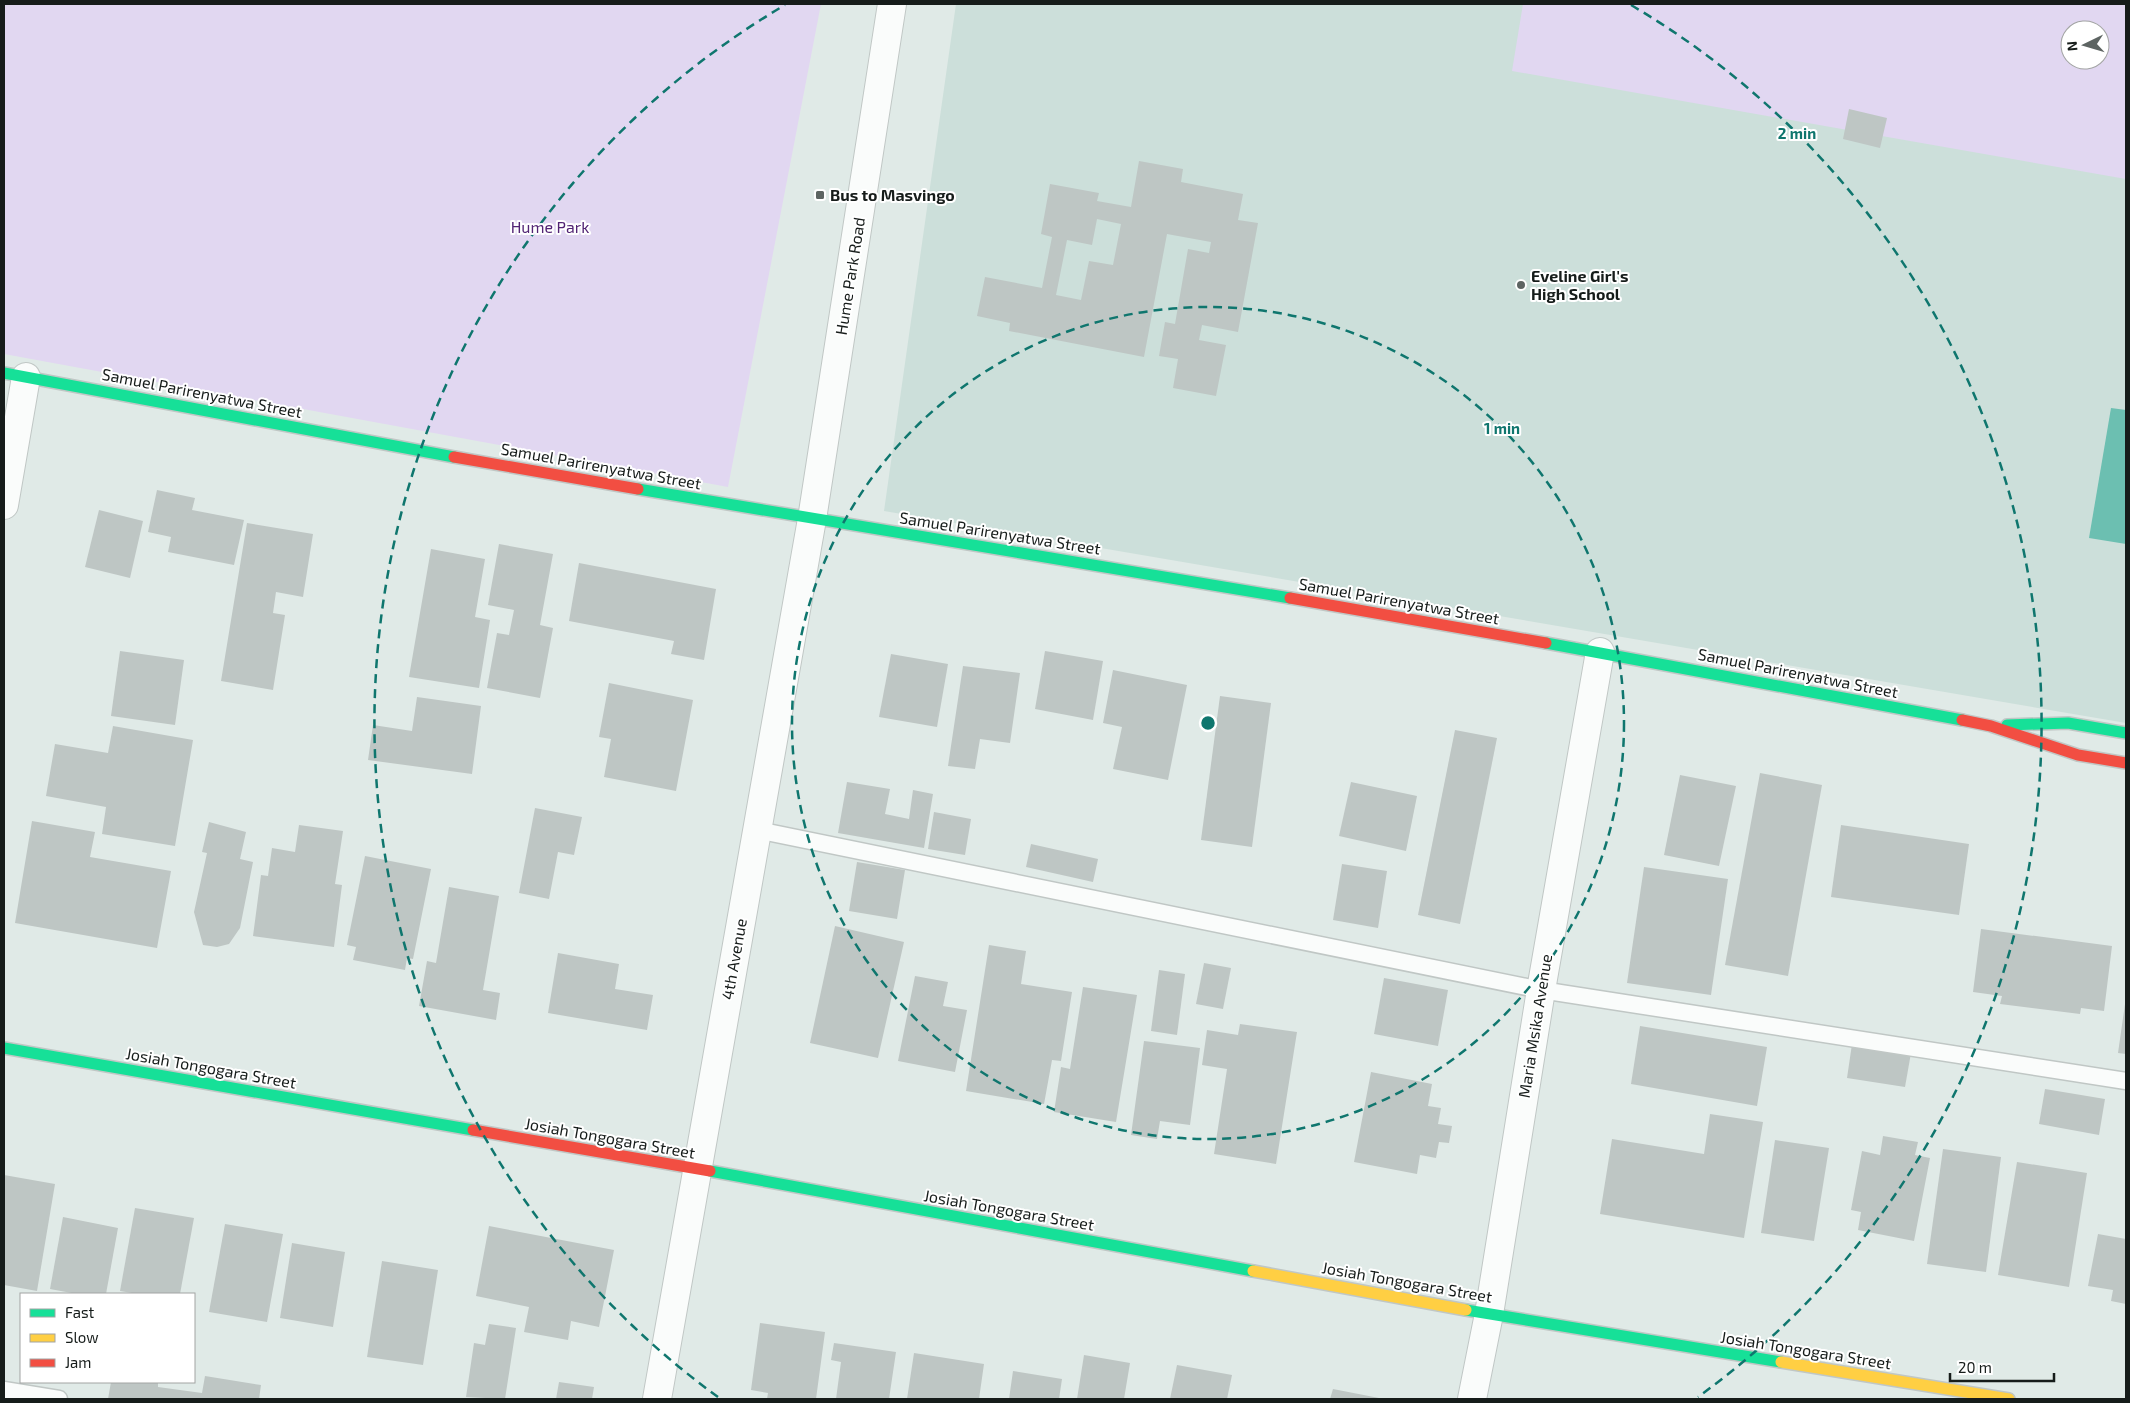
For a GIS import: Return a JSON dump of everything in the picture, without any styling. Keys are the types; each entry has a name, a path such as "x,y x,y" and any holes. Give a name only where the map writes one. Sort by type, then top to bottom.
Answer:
{"street":[{"name":"Hume Park Road","path":"812,519 892,4"},
{"name":"Samuel Parirenyatwa Street","path":"15,375 415,450 1600,652 1991,726 2078,755 2126,763"},
{"path":"4,505 15,375"},
{"name":"4th Avenue","path":"657,1399 812,519"},
{"name":"Maria Msika Avenue","path":"1472,1399 1600,652"},
{"name":"Samuel Parirenyatwa Street","path":"1991,726 2068,723 2126,733"},
{"name":"Josiah Tongogara Street","path":"4,1048 697,1170 1488,1314 2009,1399"}],"lane":[{"path":"757,830 1541,990 2126,1080"},
{"path":"4,1390 59,1399"}],"shaded area":[{"name":"Eveline Girl's High School","path":"956,4 2126,4 2126,723 884,511"},
{"path":"2111,408 2126,410 2126,544 2089,538"}],"green space":[{"name":"Hume Park","path":"4,4 821,4 728,487 4,354"},
{"path":"1523,4 2126,4 2126,179 1512,71"}],"building":[{"path":"1849,109 1887,118 1880,148 1843,139"},
{"path":"1139,161 1183,169 1181,182 1243,194 1238,220 1258,223 1238,332 1202,325 1199,340 1226,345 1216,396 1173,388 1178,359 1159,356 1165,322 1175,324 1188,249 1209,253 1211,242 1167,234 1144,357 1009,331 1010,323 977,316 985,277 1042,288 1052,237 1041,234 1050,184 1099,193 1097,201 1131,207","holes":["1097,219 1121,224 1113,265 1089,261 1081,300 1056,295 1067,240 1092,245"]},
{"path":"157,490 195,498 192,510 244,520 234,565 168,552 171,537 148,532"},
{"path":"99,510 143,521 130,578 85,567"},
{"path":"247,523 313,534 303,597 276,592 273,613 285,615 273,690 221,681"},
{"path":"499,544 553,554 540,625 553,628 540,698 487,688 497,633 509,635 514,610 488,605"},
{"path":"431,549 485,559 475,617 490,620 479,688 409,677"},
{"path":"579,563 716,589 704,660 671,654 674,641 569,621"},
{"path":"120,651 184,660 175,725 111,716"},
{"path":"1045,651 1103,661 1093,720 1035,709"},
{"path":"891,654 948,664 937,727 879,717"},
{"path":"963,666 1020,673 1010,743 980,739 975,769 948,766"},
{"path":"1113,670 1187,685 1168,780 1113,769 1122,727 1103,723"},
{"path":"609,683 693,700 676,791 604,777 611,739 599,737"},
{"path":"1220,696 1271,703 1252,847 1201,840"},
{"path":"417,697 481,706 472,774 368,760 373,725 412,731"},
{"path":"113,726 193,740 175,846 102,834 106,807 46,796 55,744 108,753"},
{"path":"1455,730 1497,738 1460,924 1418,915"},
{"path":"1760,773 1822,785 1788,976 1725,965"},
{"path":"1680,775 1736,786 1719,866 1664,855"},
{"path":"847,782 890,789 885,814 909,819 913,790 933,794 924,848 838,833"},
{"path":"1351,782 1417,796 1406,851 1339,836"},
{"path":"535,808 582,817 574,855 558,852 549,899 519,893"},
{"path":"934,812 971,819 965,855 928,849"},
{"path":"32,821 95,832 90,857 171,871 157,948 15,923"},
{"path":"209,822 246,832 240,859 253,862 240,928 229,944 217,947 203,945 194,912 207,853 202,852"},
{"path":"299,825 343,831 335,884 342,885 334,947 253,936 261,875 268,876 272,848 295,852"},
{"path":"1841,825 1969,844 1959,915 1831,897"},
{"path":"1031,844 1098,859 1093,882 1026,867"},
{"path":"365,856 431,869 413,959 407,958 405,970 353,960 356,947 347,945"},
{"path":"857,862 905,870 897,919 849,911"},
{"path":"1342,864 1387,871 1378,928 1333,920"},
{"path":"1644,867 1728,879 1711,995 1627,983"},
{"path":"449,887 499,896 483,990 500,993 496,1020 419,1006 427,961 436,963"},
{"path":"835,926 904,942 878,1058 810,1043"},
{"path":"1981,929 2112,946 2104,1011 2081,1008 2080,1014 2000,1004 2002,996 1973,992"},
{"path":"989,945 1026,951 1021,984 1072,992 1061,1061 1052,1060 1044,1104 966,1091"},
{"path":"558,953 619,964 615,989 653,995 647,1030 548,1013"},
{"path":"1204,963 1231,968 1223,1009 1196,1004"},
{"path":"1159,970 1185,974 1177,1035 1151,1031"},
{"path":"915,976 948,982 943,1006 967,1010 955,1072 898,1061"},
{"path":"1384,978 1448,990 1438,1046 1374,1034"},
{"path":"1083,987 1137,995 1116,1122 1054,1112 1061,1067 1070,1069"},
{"path":"2126,1004 2126,1054 2118,1053"},
{"path":"1240,1024 1297,1032 1276,1164 1214,1154 1227,1069 1202,1065 1207,1030 1238,1035"},
{"path":"1640,1026 1767,1047 1757,1106 1631,1084"},
{"path":"1144,1041 1200,1048 1190,1125 1160,1121 1157,1139 1131,1135"},
{"path":"1852,1044 1911,1053 1905,1087 1847,1078"},
{"path":"1371,1072 1432,1084 1428,1106 1441,1108 1438,1124 1452,1126 1449,1143 1439,1142 1436,1158 1420,1155 1417,1174 1354,1162"},
{"path":"2045,1089 2105,1099 2099,1135 2039,1124"},
{"path":"1710,1114 1763,1122 1744,1238 1600,1214 1612,1139 1704,1154"},
{"path":"1883,1136 1918,1142 1915,1155 1930,1158 1914,1241 1858,1230 1861,1212 1851,1210 1862,1151 1880,1155"},
{"path":"1775,1140 1829,1148 1814,1241 1761,1233"},
{"path":"1943,1149 2001,1157 1986,1272 1927,1264"},
{"path":"2017,1162 2087,1173 2069,1287 1998,1275"},
{"path":"4,1175 55,1184 37,1291 4,1285"},
{"path":"135,1208 194,1218 180,1293 132,1293 120,1291"},
{"path":"63,1217 118,1228 106,1293 72,1293 50,1289"},
{"path":"225,1224 283,1234 267,1322 209,1312"},
{"path":"489,1226 614,1250 599,1327 571,1321 568,1340 524,1332 529,1307 476,1296"},
{"path":"2098,1234 2126,1239 2126,1304 2111,1301 2113,1290 2088,1286"},
{"path":"292,1243 345,1252 333,1327 280,1318"},
{"path":"382,1261 438,1270 423,1365 367,1357"},
{"path":"760,1323 825,1332 816,1399 767,1399 768,1393 751,1390"},
{"path":"489,1324 516,1328 505,1399 466,1397 474,1343 485,1345"},
{"path":"834,1343 896,1352 889,1399 836,1399 841,1362 831,1360"},
{"path":"914,1353 984,1364 979,1399 907,1399"},
{"path":"1084,1355 1130,1363 1124,1399 1077,1399"},
{"path":"1177,1365 1232,1375 1227,1399 1170,1399"},
{"path":"1013,1371 1062,1379 1059,1399 1009,1399"},
{"path":"205,1376 261,1385 259,1399 108,1399 111,1383 158,1383 158,1387 202,1393"},
{"path":"559,1382 594,1387 592,1399 556,1399"},
{"path":"1333,1389 1379,1398 1379,1399 1330,1399"}],"traffic: fast":[{"path":"4,373 454,457"},
{"path":"638,489 1290,598"},
{"path":"1546,643 1962,720"},
{"path":"2007,725 2068,723 2126,733"},
{"path":"4,1048 473,1130"},
{"path":"710,1171 1253,1271"},
{"path":"1466,1310 1781,1362"}],"traffic: slow":[{"path":"1253,1271 1466,1310"},
{"path":"1781,1362 2009,1399"}],"traffic: jam":[{"path":"454,457 638,489"},
{"path":"1290,598 1546,643"},
{"path":"1962,720 1991,726 2078,755 2126,763"},
{"path":"473,1130 710,1171"}],"place":[{"name":"Bus to Masvingo","path":"820,195"},
{"name":"Eveline Girl's High School","path":"1521,285"}]}
